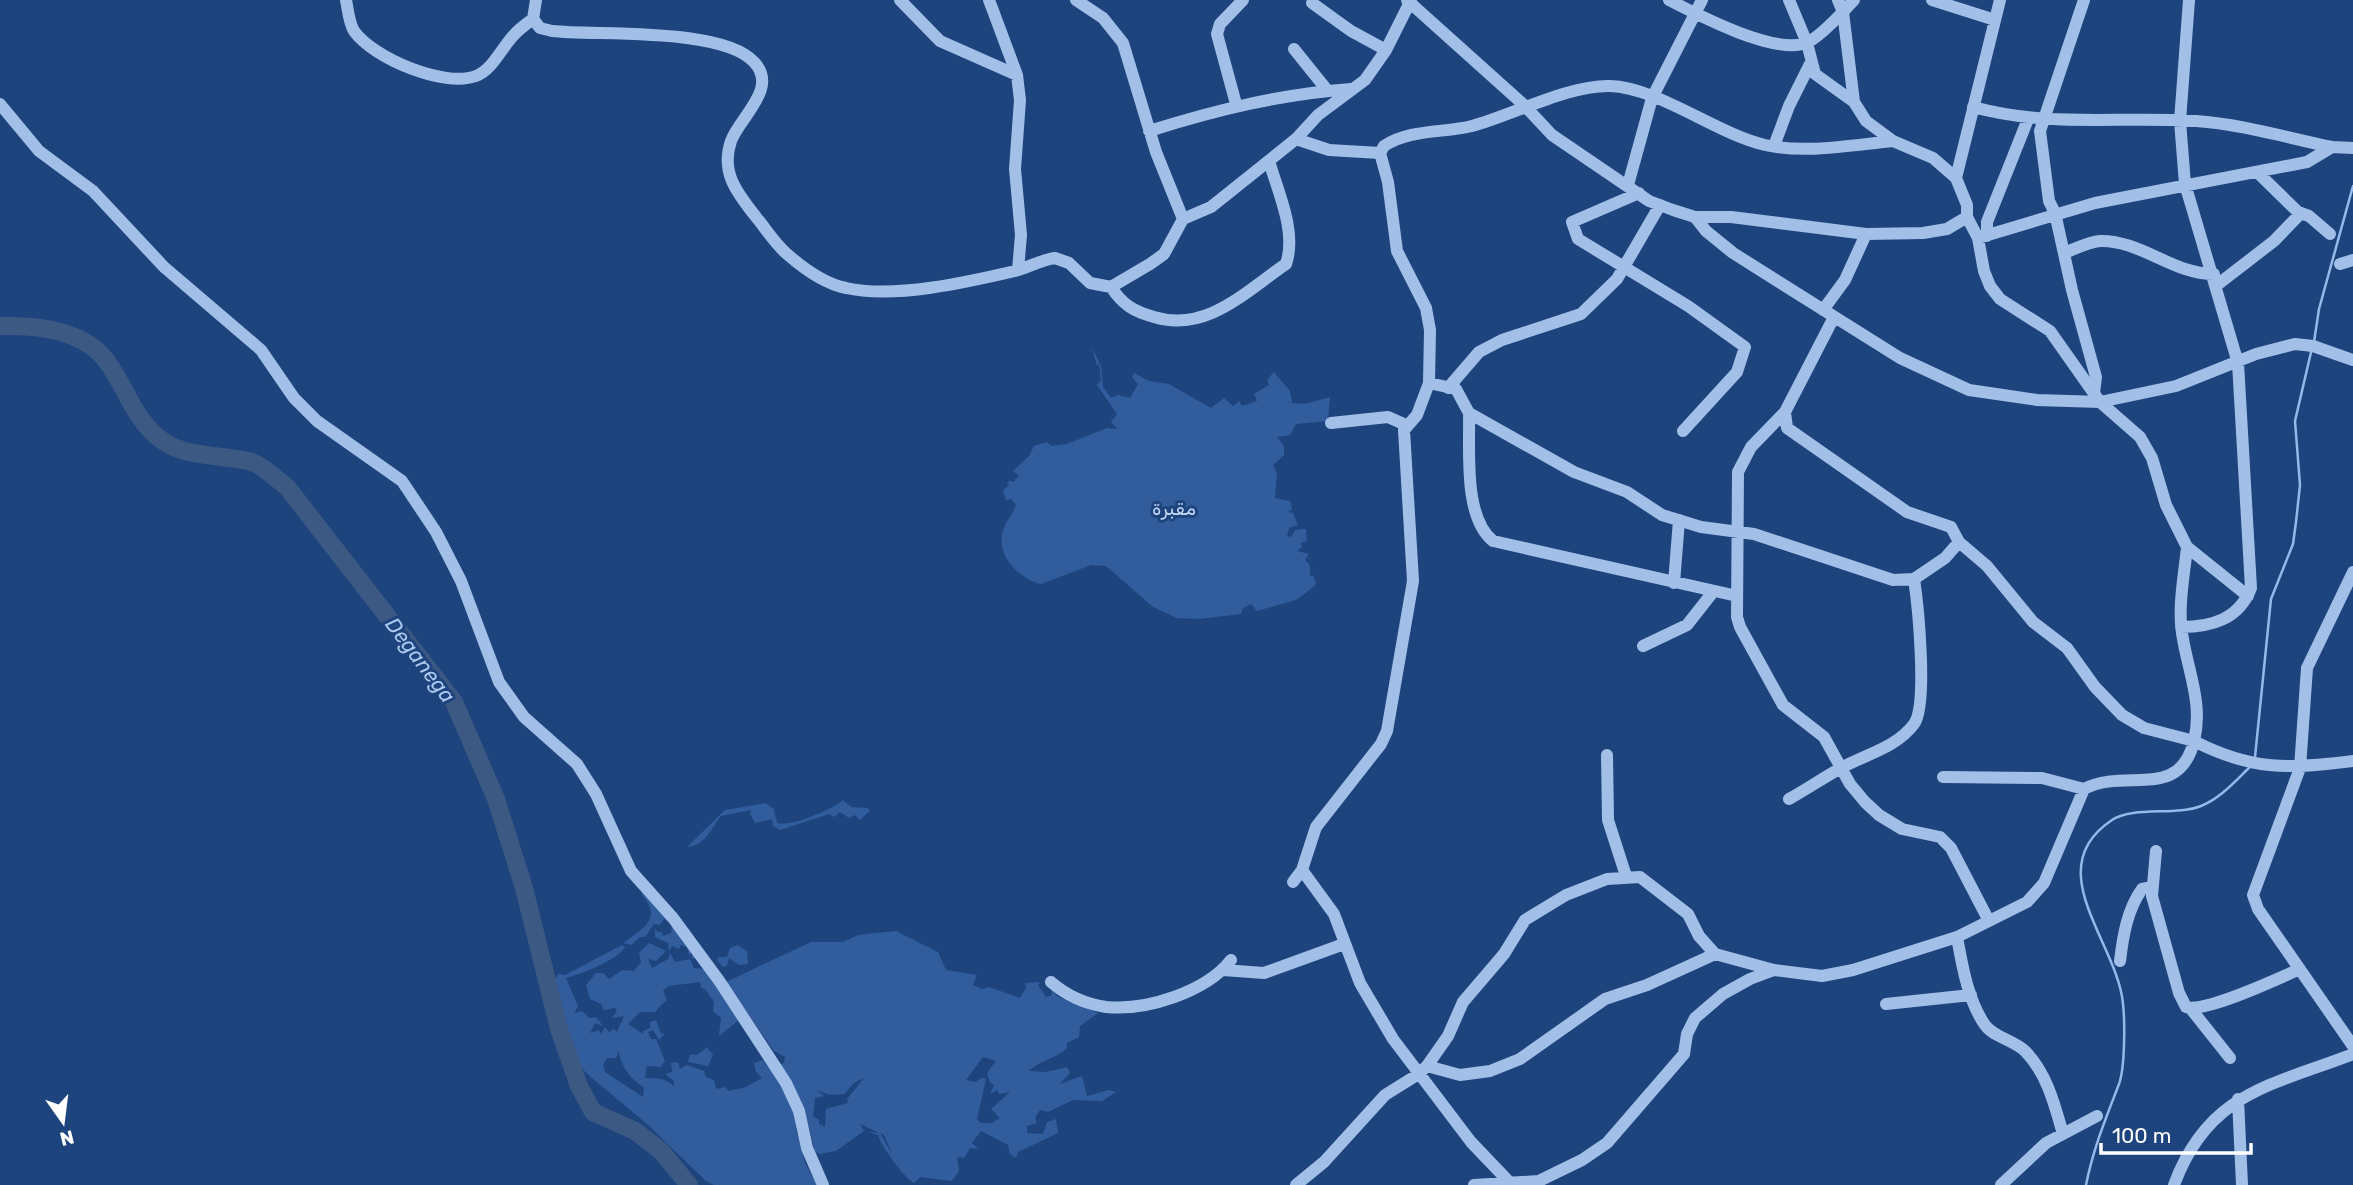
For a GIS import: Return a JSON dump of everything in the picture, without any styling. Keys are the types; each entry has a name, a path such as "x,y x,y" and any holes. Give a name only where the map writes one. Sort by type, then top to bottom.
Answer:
{"street":[{"path":"346,0 353,29 372,50 414,69 454,80 478,75 496,59 513,36 533,19 536,0"},
{"path":"900,0 940,41 1017,75"},
{"path":"989,0 1017,75 1020,100 1015,169 1021,235 1018,270"},
{"path":"1076,0 1103,18 1123,43 1149,131 1183,219"},
{"path":"1236,104 1217,34 1220,23 1243,0"},
{"path":"1669,0 1758,39 1793,44 1807,43 1841,6 1854,0"},
{"path":"1683,431 1737,372 1745,347 1717,324 1578,239 1572,222 1633,189 1652,98 1702,0"},
{"path":"1788,0 1807,43 1815,74 1854,102"},
{"path":"1932,0 1995,20"},
{"path":"1956,178 2000,0"},
{"path":"2084,0 2040,131 2049,201 2055,213 2096,377 2097,398"},
{"path":"2181,627 2217,623 2237,611 2248,596 2251,568 2238,363 2185,184 2180,121 2189,0"},
{"path":"1111,287 1164,254 1183,219 1211,207 1296,139 1318,115 1373,71 1409,1 1524,105 1552,135 1660,205 1695,217 1731,217 1866,234 1923,233 1947,229 1967,217"},
{"path":"1312,3 1351,31 1386,50"},
{"path":"1841,6 1854,102 1866,121 1893,141 1933,158 1956,178 1967,205 1967,217 1983,237"},
{"path":"533,19 540,27 551,32 689,37 752,60 762,83 760,95 729,145 730,178 735,192 777,245 818,277 845,288 942,287 1018,270 1055,258 1069,263 1090,283 1111,287 1127,308 1168,321 1192,322 1216,311 1286,264 1289,243 1286,223 1269,161"},
{"path":"1294,49 1327,90"},
{"path":"1774,146 1789,106 1811,62"},
{"path":"1296,139 1329,150 1380,153 1394,139 1470,126 1524,105 1611,86 1652,98 1774,146 1823,148 1893,141"},
{"path":"1149,131 1236,104 1327,90 1352,89"},
{"path":"0,104 39,151 93,191 164,267 261,350 293,398 317,421 402,481 436,531 461,582 499,682 524,717 577,764 596,794 631,871 673,918 720,982 786,1083 799,1111 807,1148 823,1185"},
{"path":"1973,107 2043,121 2097,121 2119,117 2197,121 2332,147 2353,148"},
{"path":"2028,119 1983,237 1984,271 1990,286 2000,299 2050,331 2097,398 2140,437 2152,458 2166,505 2187,547 2248,596"},
{"path":"1983,237 2055,213 2185,184 2308,162 2332,147"},
{"path":"1293,882 1302,870 1316,827 1381,744 1387,731 1413,581 1404,437 1406,425 1417,415 1429,383 1430,330 1426,308 1396,251 1388,183 1380,153"},
{"path":"2257,172 2301,213 2330,234"},
{"path":"1448,388 1479,352 1502,340 1581,314 1608,289 1626,266 1660,205"},
{"path":"2064,253 2102,241 2134,248 2187,272 2215,279 2274,241 2301,213"},
{"path":"1695,217 1706,231 1733,254 1900,358 1969,390 2037,400 2097,398 2176,386 2256,354 2295,344 2313,346 2353,360"},
{"path":"1866,234 1785,412 1751,447 1738,472 1737,596 1740,627 1783,705 1824,737 1850,784 1879,816 1902,829 1940,837 1951,848 1989,921"},
{"path":"1429,383 1458,391 1469,413 1471,488 1478,524 1484,534 1504,546 1737,596"},
{"path":"1785,412 1787,428 1907,512 1951,527 1959,542 1987,566 2033,622 2067,648 2095,687 2122,715 2144,728 2194,741 2240,761 2267,767 2300,768 2353,761"},
{"path":"1469,413 1574,472 1627,492 1662,514 1701,527 1754,534 1893,580 1914,579 1945,558 1959,542"},
{"path":"1331,424 1388,417 1406,425"},
{"path":"1674,583 1679,520"},
{"path":"1296,1185 1324,1162 1385,1095 1422,1070 1447,1036 1464,1003 1504,954 1525,920 1566,895 1607,879 1640,877 1663,892 1688,914 1699,936 1715,954 1774,970 1833,974 1907,955 1957,937 2027,902 2044,883 2084,789 2099,781 2159,780 2183,769 2197,727 2196,699 2181,627 2187,547"},
{"path":"2353,572 2307,668 2300,768 2253,895 2258,909 2353,1046"},
{"path":"1789,799 1841,768 1889,747 1914,725 1921,711 1919,611 1914,579"},
{"path":"1643,646 1687,625 1713,592"},
{"path":"1607,755 1608,820 1626,876"},
{"path":"1943,777 2042,778 2084,789"},
{"path":"2156,851 2152,887 2156,918 2182,1003 2230,1058"},
{"path":"1302,870 1334,914 1344,944 1371,1004 1422,1070 1471,1142 1511,1184"},
{"path":"2120,961 2124,928 2136,896 2142,888 2152,887"},
{"path":"1957,937 1971,995 1984,1024 2025,1051 2037,1067 2054,1102 2063,1134"},
{"path":"1051,982 1065,993 1088,1002 1124,1006 1175,995 1199,986 1227,965 1265,973 1344,944"},
{"path":"1422,1070 1460,1075 1490,1071 1520,1059 1605,999 1647,985 1715,954"},
{"path":"2190,1009 2250,991 2300,969"},
{"path":"1474,1185 1511,1184 1547,1178 1607,1143 1685,1054 1687,1034 1695,1018 1723,994 1774,970"},
{"path":"1886,1004 1971,995"},
{"path":"2174,1185 2191,1145 2218,1113 2238,1099 2353,1054"},
{"path":"2238,1099 2242,1185"},
{"path":"2001,1185 2046,1143 2097,1115"}],"green space":[{"name":"مقبرة","path":"1092,348 1101,366 1103,387 1111,398 1118,395 1130,398 1138,384 1132,377 1134,373 1149,381 1169,384 1211,408 1224,398 1233,406 1239,401 1242,406 1257,401 1254,394 1269,385 1267,380 1274,372 1290,391 1292,403 1305,404 1330,397 1328,421 1296,424 1290,435 1277,437 1284,446 1284,455 1273,465 1277,474 1275,498 1290,501 1292,510 1288,512 1293,513 1298,525 1289,528 1287,536 1291,537 1295,530 1306,529 1307,541 1301,543 1302,547 1297,551 1309,554 1305,560 1310,565 1310,576 1313,575 1316,584 1312,588 1296,600 1257,611 1251,604 1243,608 1241,614 1199,619 1177,618 1153,607 1106,566 1091,565 1041,584 1026,578 1013,567 1004,553 1002,536 1016,505 1011,499 1006,500 1003,491 1010,480 1013,482 1019,476 1013,471 1029,456 1034,446 1047,442 1051,446 1067,444 1107,428 1117,429 1111,422 1117,414 1097,385 1101,380 1099,363 1097,366"},
{"path":"843,800 851,807 868,808 870,811 860,820 855,815 849,818 840,812 834,817 829,814 780,830 773,826 772,819 755,823 750,814 751,810 721,816 703,840 687,847 725,810 765,803 774,809 777,823 783,824 812,816"},
{"path":"641,891 671,920 714,977 739,1020 719,1036 721,1018 713,1011 714,1002 705,989 701,988 700,982 669,986 663,991 667,1000 656,1012 640,1012 628,1024 643,1034 643,1031 650,1028 650,1022 656,1020 661,1034 665,1033 659,1040 653,1030 648,1032 651,1039 656,1039 665,1061 661,1067 647,1066 645,1078 669,1082 674,1087 674,1081 665,1074 672,1072 671,1063 678,1062 680,1069 687,1065 704,1071 706,1077 714,1080 716,1089 725,1087 729,1091 746,1087 762,1078 756,1072 754,1063 763,1060 780,1078 787,1091 795,1112 796,1129 805,1163 817,1185 714,1185 706,1181 580,1065 556,1008 554,985 558,974 565,975 622,945 625,947 608,961 566,978 578,1006 574,1013 582,1011 589,1018 596,1017 603,1026 595,1023 590,1033 599,1030 601,1034 605,1027 609,1032 614,1029 617,1032 624,1016 612,1018 617,1011 615,1008 604,1010 601,1004 590,999 586,985 596,973 603,973 609,979 622,970 634,971 641,962 639,953 649,943 666,951 656,961 648,959 652,968 668,959 670,953 675,962 690,959 694,968 705,969 701,960 691,958 693,953 689,955 687,947 681,945 679,949 672,946 669,952 668,943 655,937 655,929 659,933 661,931 663,936 671,933 672,924 664,919 660,925 654,924 645,937 640,937 631,945 623,943 644,927 650,917 649,905","holes":["619,1051 631,1077 644,1087 643,1097 605,1072 603,1065 607,1058 616,1058"]},
{"path":"896,931 938,952 946,970 977,975 973,985 982,989 989,987 1020,998 1026,988 1025,983 1040,982 1038,985 1046,997 1052,995 1051,989 1058,997 1098,1013 1080,1026 1079,1037 1067,1043 1063,1052 1029,1071 1046,1072 1067,1067 1070,1073 1060,1084 1082,1076 1087,1096 1109,1090 1116,1092 1102,1101 1073,1100 1048,1112 1040,1110 1035,1118 1037,1123 1027,1126 1027,1133 1043,1134 1047,1122 1056,1119 1058,1133 1018,1152 1016,1158 1010,1154 1008,1145 981,1131 972,1143 978,1149 970,1148 964,1158 957,1157 959,1171 952,1181 920,1177 914,1183 892,1160 878,1135 869,1132 880,1133 860,1124 864,1131 836,1151 820,1154 815,1152 805,1111 790,1084 791,1079 779,1065 784,1063 785,1057 774,1051 726,982 811,942 843,942 858,935","holes":["983,1057 996,1061 987,1073 990,1083 994,1085 990,1094 997,1090 999,1094 1010,1092 991,1109 1000,1118 992,1123 981,1123 977,1119 986,1079 981,1078 976,1082 966,1080","864,1078 847,1099 848,1103 826,1109 825,1127 819,1124 819,1120 813,1116 815,1098 824,1096 817,1090 829,1095 844,1094 855,1082"]},
{"path":"737,945 747,951 748,964 739,965 729,958 727,966 723,967 717,960 719,957 727,957 730,948"},
{"path":"707,1047 713,1055 708,1066 688,1062 690,1054 697,1055"}],"waterway":[{"path":"2314,342 2319,309 2353,186"},
{"name":"Deganega","path":"0,326 44,328 59,331 86,343 108,363 138,415 163,441 184,451 252,462 287,487 454,702 496,799 524,888 559,1029 579,1086 593,1112 635,1131 661,1151 689,1185"},
{"path":"2255,757 2271,599 2293,544 2300,485 2295,421 2312,348"},
{"path":"2086,1185 2096,1146 2121,1077 2124,1022 2118,981 2088,908 2082,884 2082,861 2091,839 2112,820 2131,813 2201,806 2222,794 2251,766"}]}
